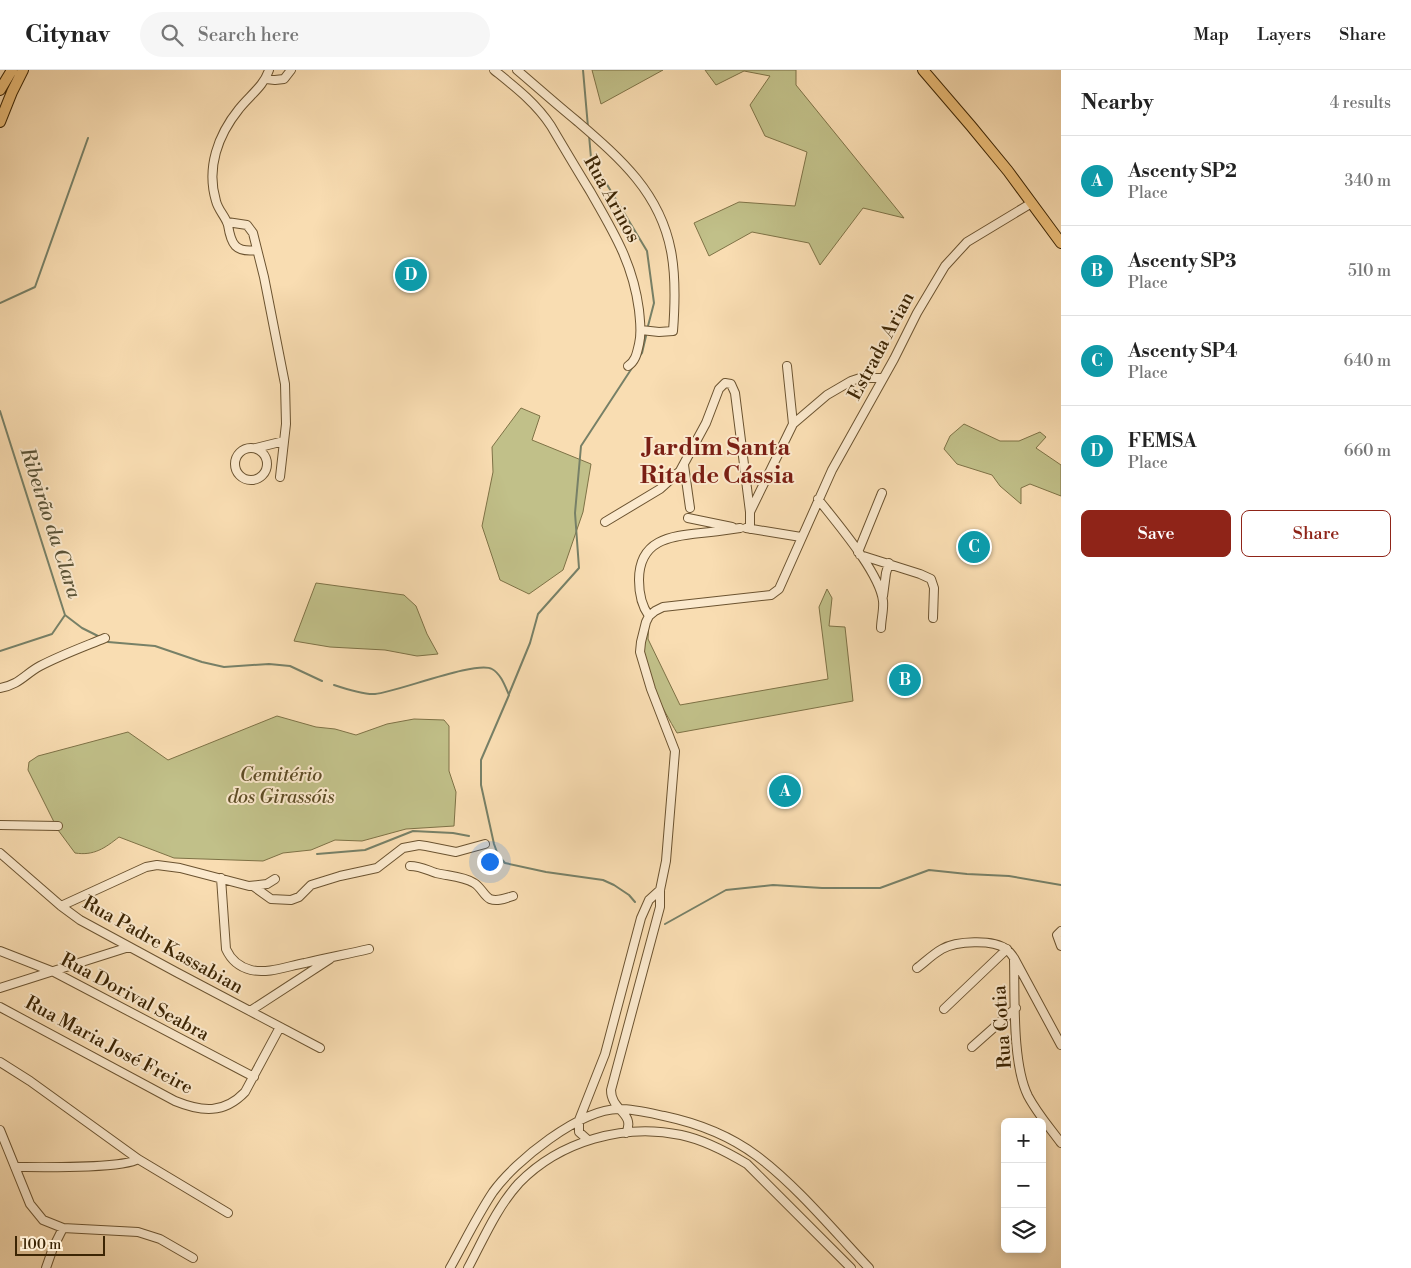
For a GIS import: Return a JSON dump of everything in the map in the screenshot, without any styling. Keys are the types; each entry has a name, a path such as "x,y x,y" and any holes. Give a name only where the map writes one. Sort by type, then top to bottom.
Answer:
{"main road":[{"path":"0,90 12,70"},
{"path":"0,122 23,70"},
{"path":"923,70 1008,171 1030,204 1061,243"}],"street":[{"path":"257,250 248,251 232,243 228,222 221,212 214,192 212,173 215,153 227,125 238,109 266,79 268,70"},
{"path":"266,79 284,79 291,70"},
{"name":"Rua Arinos","path":"494,70 542,112 604,215 627,260 633,277 642,330 636,356 632,364 628,366"},
{"name":"Rua Arinos","path":"517,70 627,165 649,195 666,230 672,252 675,299 674,331 642,330"},
{"name":"Estrada Arian","path":"649,616 663,607 775,593 785,576 818,499 845,445 884,378 933,284 955,253 967,242 1030,204"},
{"path":"228,222 247,225 253,233 264,277 287,396 280,477"},
{"path":"787,366 793,424"},
{"path":"750,512 793,424 826,395 851,381 860,378 884,378"},
{"path":"605,522 660,489 680,472 706,423 722,385 728,382 735,393 750,512 750,528"},
{"path":"256,448 265,455 267,466 262,476 257,479 246,479 238,474 235,464 237,455 245,448 256,448 284,441"},
{"path":"684,465 690,508"},
{"path":"859,553 882,493"},
{"path":"818,499 859,553 876,581 883,601"},
{"path":"688,518 740,528"},
{"path":"626,1133 629,1121 611,1095 612,1083 660,907 660,890 666,861 675,751 648,681 640,652 643,631 649,616 643,608 640,597 639,573 645,554 662,540 674,537 750,528 801,537"},
{"path":"859,553 931,579 934,588 933,618"},
{"path":"881,628 886,572 889,563"},
{"path":"0,688 20,681 42,664 105,638"},
{"path":"0,825 58,826"},
{"path":"61,906 146,867 166,866 253,886 274,900 291,900 299,897 311,885 377,868 403,848 419,845 456,852 485,844"},
{"name":"Rua Padre Kassabian","path":"0,853 80,920 320,1048"},
{"path":"410,866 419,866 436,873 471,881 492,900 502,900 513,896"},
{"path":"221,878 226,949 229,956 244,968 260,971 369,949"},
{"path":"253,886 267,884 275,879"},
{"path":"588,1140 579,1132 579,1120 605,1054 640,918 649,900 660,890"},
{"path":"640,918 656,922"},
{"path":"1061,931 1057,935 1061,946"},
{"path":"917,968 937,952 952,944 961,942 984,944 1006,949 1014,958 1061,1045"},
{"path":"0,988 129,947"},
{"path":"944,1009 1006,949"},
{"name":"Rua Dorival Seabra","path":"0,951 54,972 254,1077"},
{"path":"250,1011 335,956"},
{"name":"Rua Cotia","path":"1014,958 1018,1052 1023,1083 1028,1096 1061,1143"},
{"name":"Rua Maria José Freire","path":"0,1006 175,1101 198,1109 220,1108 230,1104 245,1092 280,1027"},
{"path":"972,1047 1016,1008"},
{"path":"0,1062 30,1081 138,1159 228,1213"},
{"path":"450,1268 483,1208 502,1181 526,1158 579,1120 596,1113 619,1109 660,1115 702,1126 725,1136 759,1157 800,1195 869,1268"},
{"path":"659,1132 660,1115"},
{"path":"0,1130 33,1209 43,1220 63,1228 138,1232 160,1239 193,1258"},
{"path":"468,1268 502,1205 520,1183 546,1161 588,1140 626,1133 659,1132 693,1138 729,1153 747,1164 851,1268"},
{"path":"14,1167 119,1164 133,1162 138,1159"},
{"path":"46,1268 47,1261 63,1228"}],"green space":[{"path":"592,70 663,70 601,104"},
{"path":"705,70 796,70 796,85 904,218 863,208 820,265 809,243 752,232 709,256 694,223 739,202 795,206 807,152 765,136 750,105 770,76 744,71 716,85"},
{"path":"521,408 540,416 532,440 591,464 583,512 563,570 529,594 500,580 482,526 493,472 492,447"},
{"path":"964,424 1000,441 1019,441 1040,432 1046,437 1036,448 1061,465 1061,496 1030,484 1021,488 1021,504 1000,486 992,475 957,464 944,449 950,436"},
{"path":"316,583 404,595 416,606 427,634 438,654 417,656 385,650 330,647 294,641"},
{"path":"827,589 832,598 829,626 845,627 853,701 677,733 655,692 646,669 642,644 649,621 648,639 680,705 828,679 819,607"},
{"name":"Cemitério dos Girassóis","path":"277,716 316,727 335,729 356,735 387,724 414,719 444,720 449,726 449,771 456,792 454,826 406,829 362,841 335,840 311,850 283,853 263,861 174,858 119,837 99,850 82,854 75,853 58,830 28,770 29,762 38,756 128,732 168,760"}],"waterway":[{"path":"583,70 588,127"},
{"path":"589,135 591,158 647,251 654,303 648,326"},
{"name":"Ribeirão da Clara","path":"0,303 35,287 88,138"},
{"path":"639,357 642,353 646,336"},
{"path":"509,694 530,643 538,614 579,568 575,513 581,446 632,368"},
{"name":"Ribeirão da Clara","path":"0,411 65,615"},
{"name":"Ribeirão da Clara","path":"0,651 52,634 65,615 82,628 98,636"},
{"name":"Ribeirão da Clara","path":"108,642 155,646 202,662 224,667 269,664 290,666 322,681"},
{"name":"Ribeirão da Clara","path":"334,685 375,694 454,672 484,667 495,671 502,680 509,695 481,760 481,785 498,855 505,863 546,872 603,880 629,895 635,902"},
{"path":"317,854 365,850 413,831 453,833 469,836"},
{"path":"665,924 726,890 773,885 822,888 880,888 929,870 1009,876 1061,885"}],"place":[{"name":"FEMSA","path":"411,275"},
{"name":"Ascenty SP4","path":"974,547"},
{"name":"Ascenty SP3","path":"905,680"},
{"name":"Ascenty SP2","path":"785,791"}],"district":[{"name":"Jardim Santa Rita de Cássia","path":"717,462"}]}
